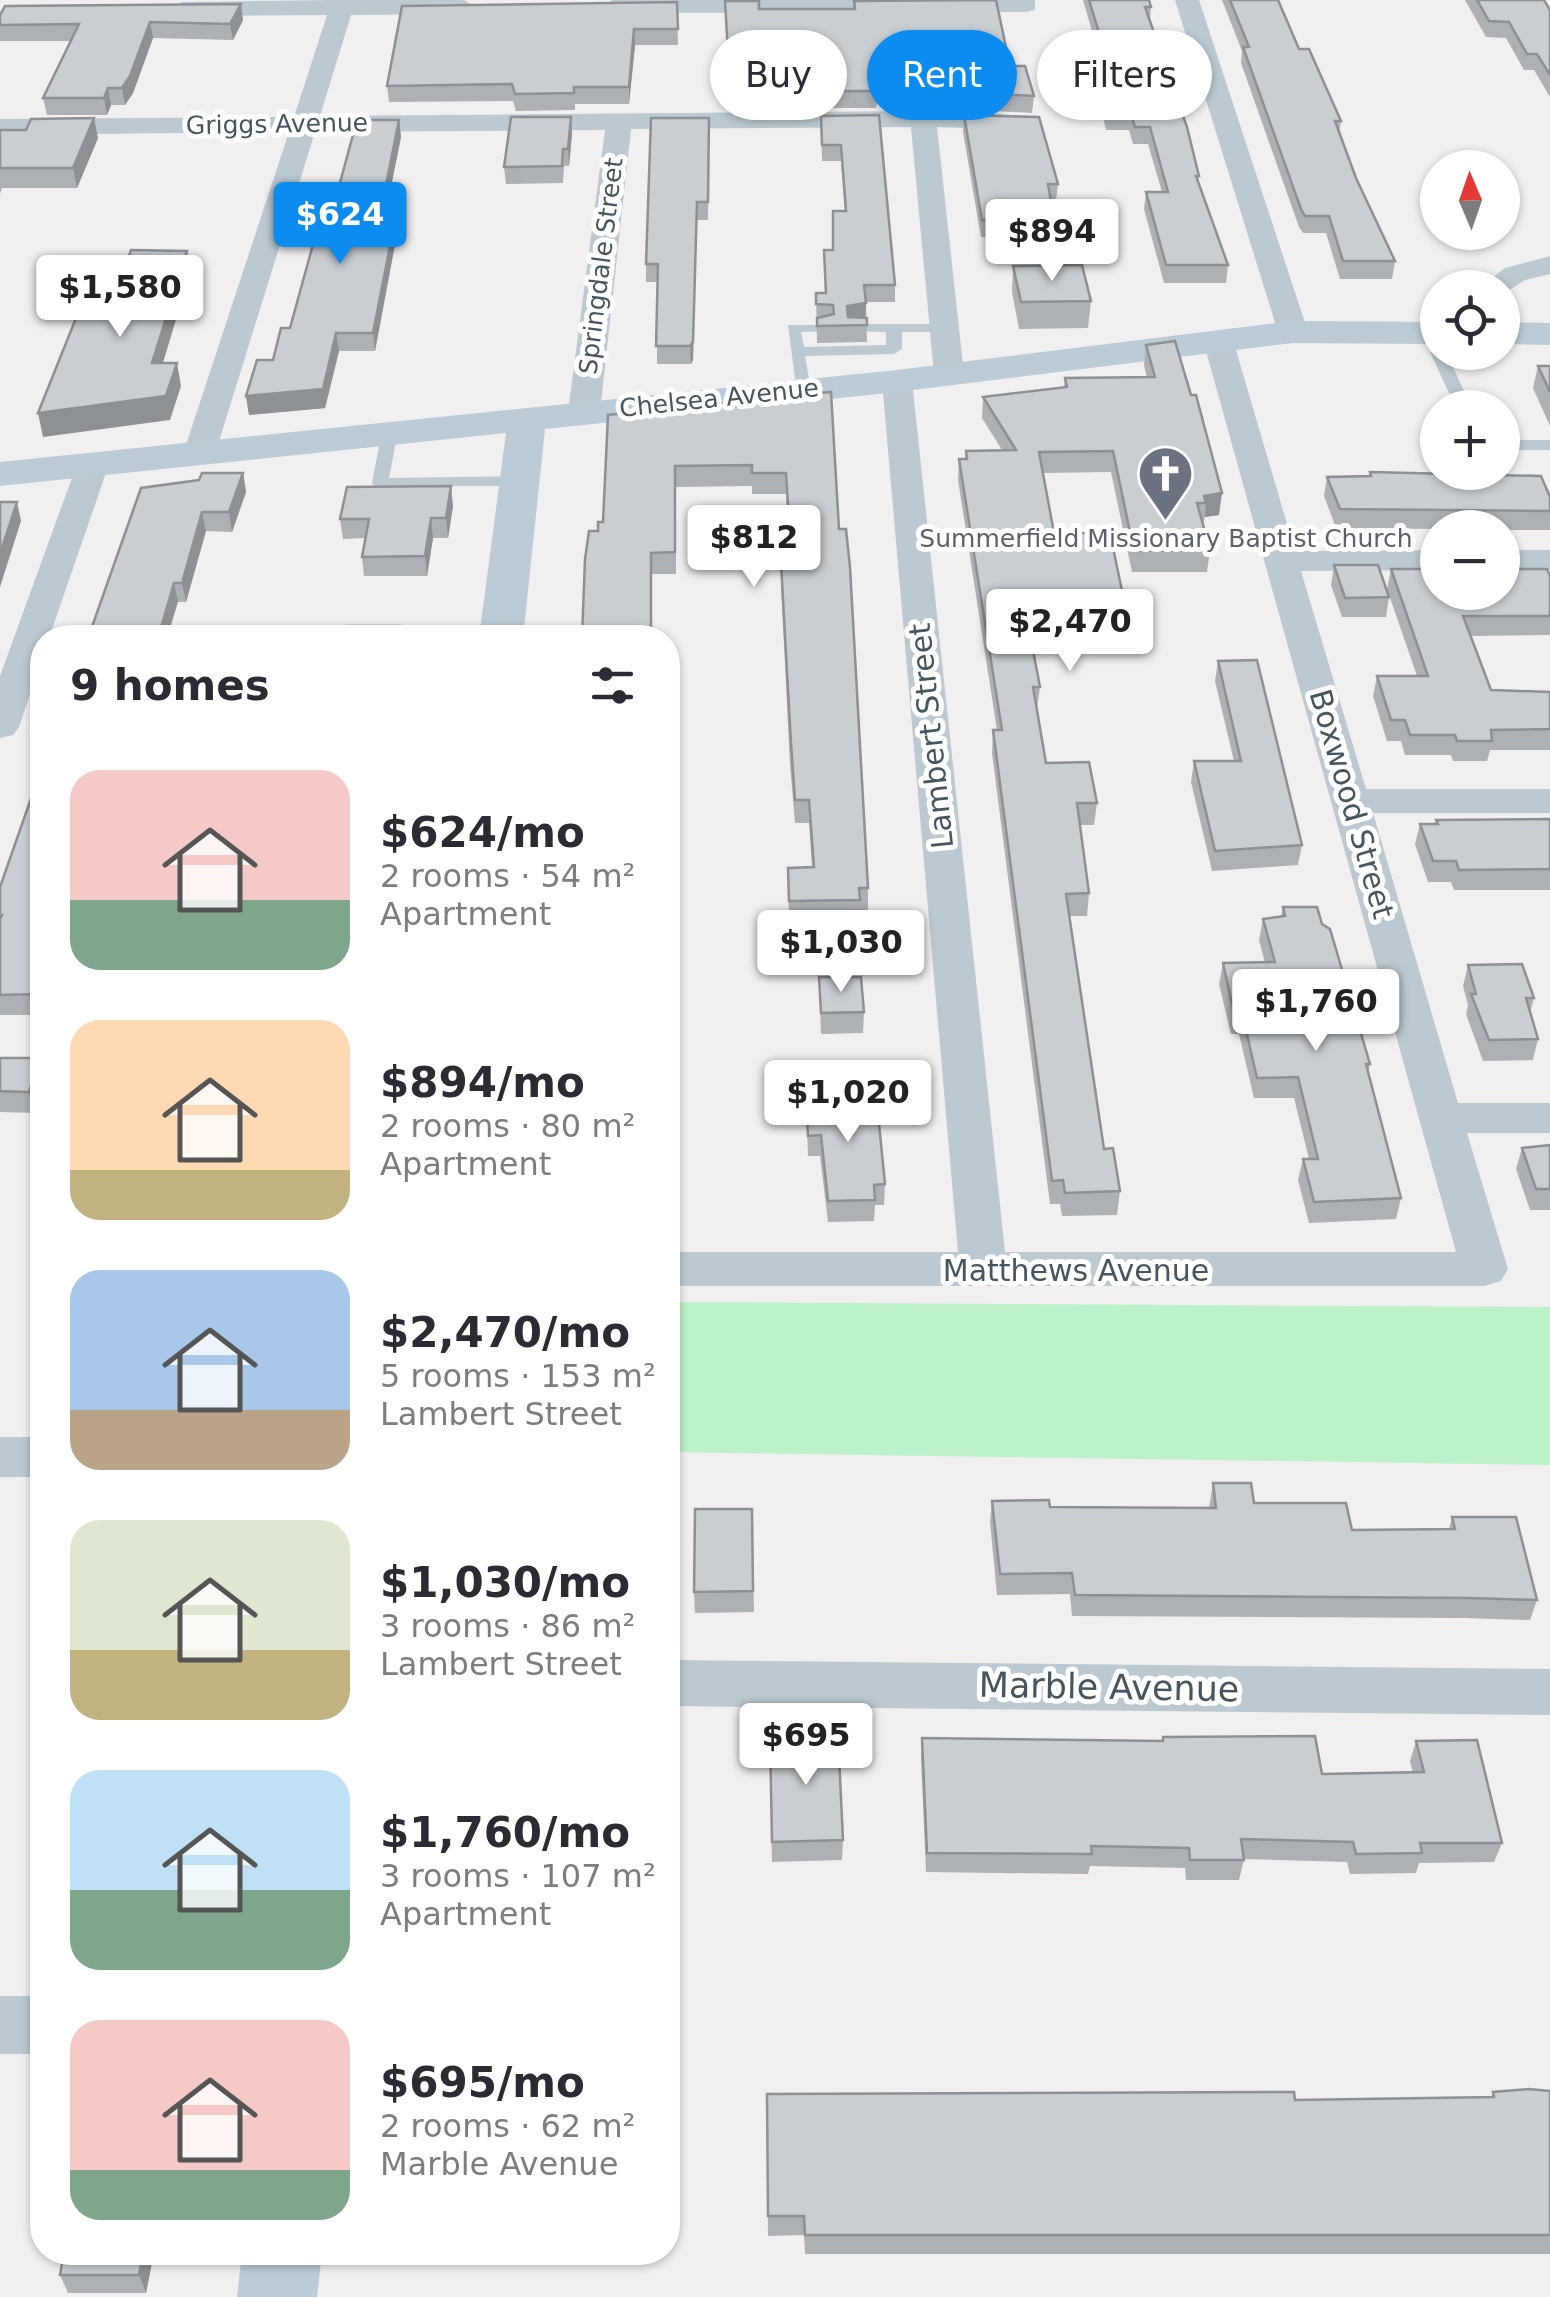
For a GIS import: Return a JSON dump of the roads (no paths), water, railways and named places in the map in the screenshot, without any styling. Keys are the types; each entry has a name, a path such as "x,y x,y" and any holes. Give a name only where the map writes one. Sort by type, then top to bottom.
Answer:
{"main road":[{"name":"Chelsea Avenue","path":"0,474 200,450 803,390 896,365 950,374 1294,332 1420,342"},
{"path":"1520,333 1550,334"},
{"path":"504,625 527,418"},
{"path":"277,2297 281,2265"}],"street":[{"path":"1187,0 1294,332"},
{"path":"200,450 343,4"},
{"path":"152,9 343,4 479,6"},
{"path":"596,6 1026,4"},
{"name":"Griggs Avenue","path":"0,127 867,119"},
{"path":"924,120 950,374"},
{"name":"Griggs Avenue","path":"961,120 1035,122"},
{"name":"Springdale Street","path":"584,412 619,121"},
{"path":"1520,273 1550,266"},
{"name":"Boxwood Street","path":"1218,340 1444,1118 1484,1269"},
{"name":"Lambert Street","path":"896,365 983,1271"},
{"path":"36,625 93,464"},
{"path":"1281,561 1420,560"},
{"path":"1520,560 1550,560"},
{"path":"0,727 30,642"},
{"path":"1351,801 1550,801"},
{"path":"1444,1118 1550,1118"},
{"name":"Matthews Avenue","path":"680,1269 1484,1269"},
{"path":"0,1458 30,1458"},
{"name":"Marble Avenue","path":"680,1683 1550,1692"},
{"path":"0,2025 30,2025"}],"lane":[{"path":"803,390 793,328 825,328"},
{"path":"855,328 944,328"},
{"path":"796,352 896,365 894,328"},
{"path":"390,431 380,483 520,482"},
{"path":"1520,445 1550,445"}],"place":[{"name":"Summerfield Missionary Baptist Church","path":"1166,522"}]}
